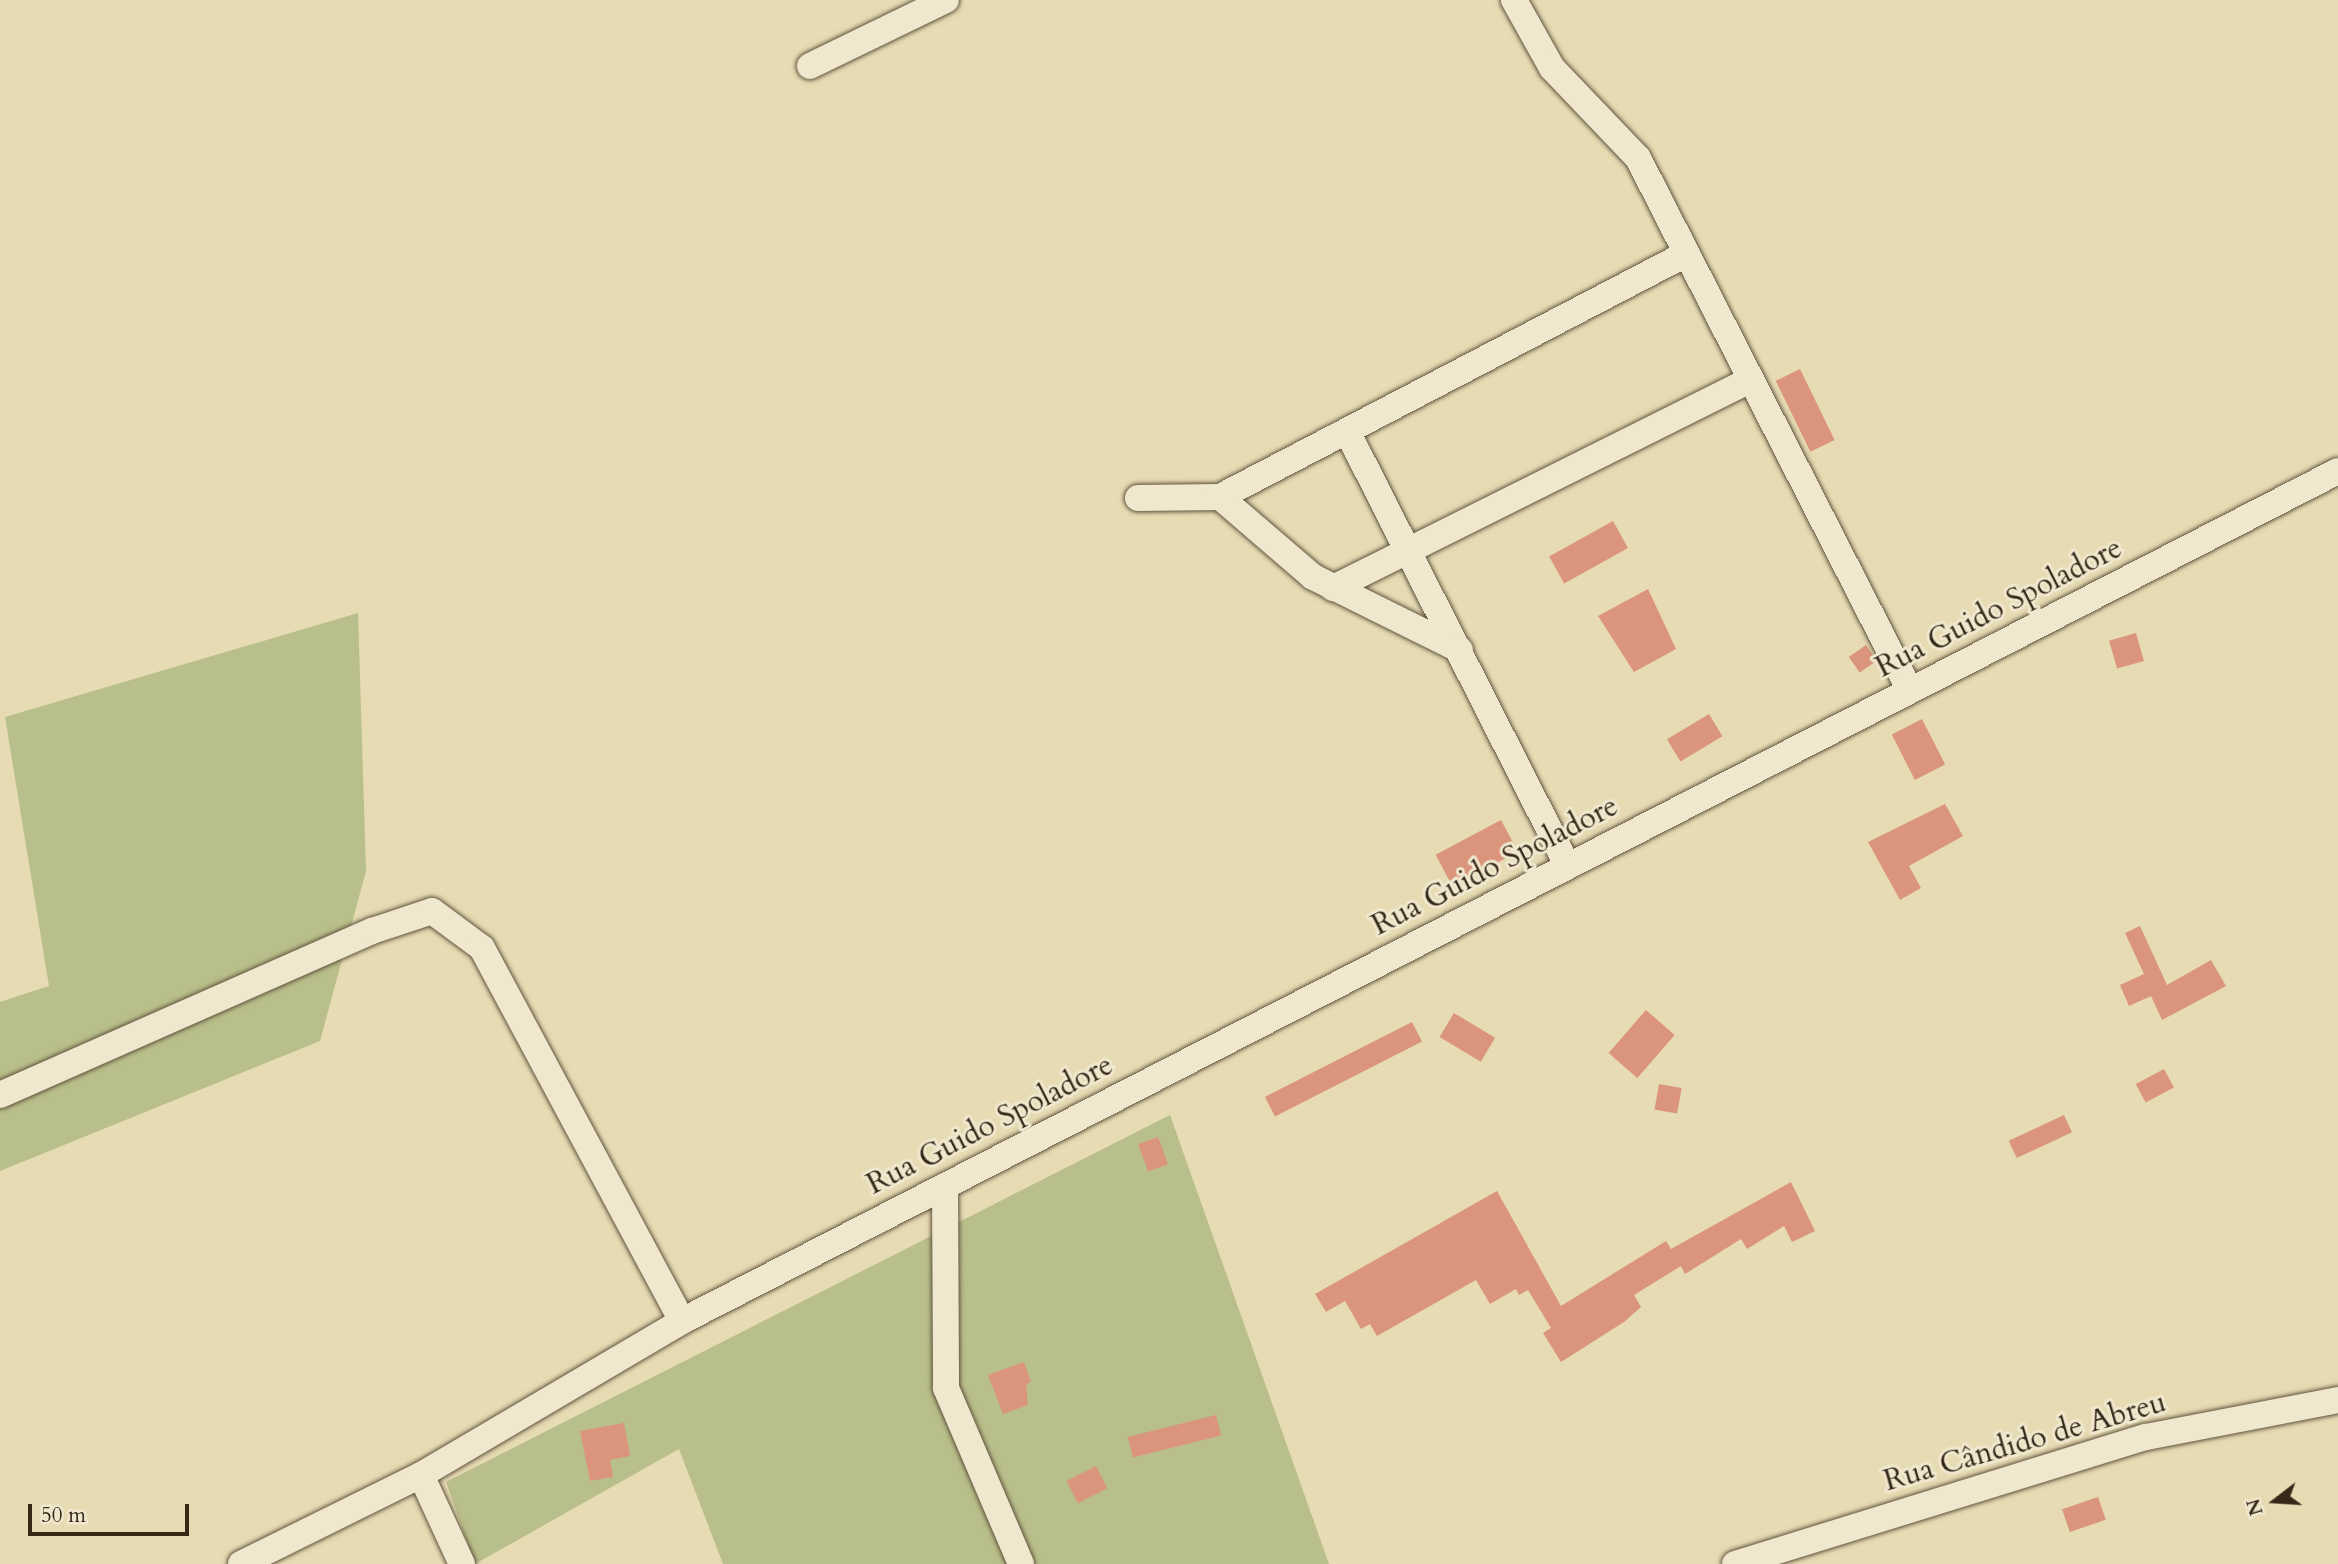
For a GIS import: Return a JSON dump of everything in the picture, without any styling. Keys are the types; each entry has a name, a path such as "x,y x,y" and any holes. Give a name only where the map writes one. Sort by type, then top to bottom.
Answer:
{"street":[{"path":"810,66 946,0"},
{"path":"1514,0 1552,68 1638,158 1749,381 1910,691"},
{"path":"1139,498 1220,497 1686,254"},
{"path":"1333,588 1749,381"},
{"path":"1347,431 1568,866"},
{"name":"Rua Guido Spoladore","path":"241,1564 422,1475 682,1321 2338,471"},
{"path":"1220,497 1313,578 1460,650"},
{"path":"0,1095 372,931 432,911 482,947 682,1321"},
{"path":"946,1186 946,1388 1021,1564"},
{"name":"Rua Cândido de Abreu","path":"1735,1564 2146,1437 2338,1400"},
{"path":"422,1475 462,1564"}],"green space":[{"path":"358,613 366,871 320,1041 0,1171 0,1002 49,986 5,717"},
{"path":"1170,1115 1329,1564 723,1564 679,1449 475,1564 446,1482"}],"building":[{"path":"1800,369 1835,440 1810,452 1776,381"},
{"path":"1613,521 1628,548 1564,584 1549,556"},
{"path":"1648,589 1676,649 1634,672 1598,616"},
{"path":"2136,633 2144,661 2117,669 2109,641"},
{"path":"1866,645 1877,661 1860,673 1849,657"},
{"path":"1709,714 1722,736 1680,762 1667,739"},
{"path":"1922,719 1945,764 1915,780 1892,734"},
{"path":"1945,804 1963,836 1909,866 1921,888 1900,900 1868,842"},
{"path":"1501,820 1518,852 1453,887 1436,855"},
{"path":"2140,926 2167,985 2211,960 2226,986 2162,1020 2151,996 2129,1006 2120,985 2144,974 2125,933"},
{"path":"1646,1010 1675,1035 1637,1078 1609,1053"},
{"path":"1454,1013 1495,1038 1481,1062 1440,1037"},
{"path":"1412,1022 1422,1042 1275,1117 1265,1097"},
{"path":"2164,1069 2174,1088 2146,1103 2136,1084"},
{"path":"1659,1084 1682,1088 1677,1114 1654,1110"},
{"path":"2064,1115 2072,1132 2017,1158 2009,1141"},
{"path":"1158,1137 1168,1164 1148,1171 1138,1144"},
{"path":"1791,1182 1815,1231 1792,1242 1784,1226 1747,1249 1741,1239 1685,1274 1681,1266 1634,1295 1641,1307 1624,1322 1561,1362 1543,1333 1551,1328 1528,1290 1519,1295 1516,1289 1490,1304 1476,1280 1377,1336 1370,1324 1361,1329 1345,1301 1326,1312 1315,1294 1497,1191 1561,1306 1666,1241 1671,1249"},
{"path":"1024,1362 1031,1382 1026,1384 1028,1405 1003,1414 988,1375"},
{"path":"1216,1415 1221,1435 1133,1457 1128,1437"},
{"path":"624,1423 630,1456 610,1460 613,1477 590,1481 580,1431"},
{"path":"1096,1466 1107,1488 1078,1503 1067,1481"},
{"path":"2098,1497 2106,1520 2070,1532 2062,1509"}]}
